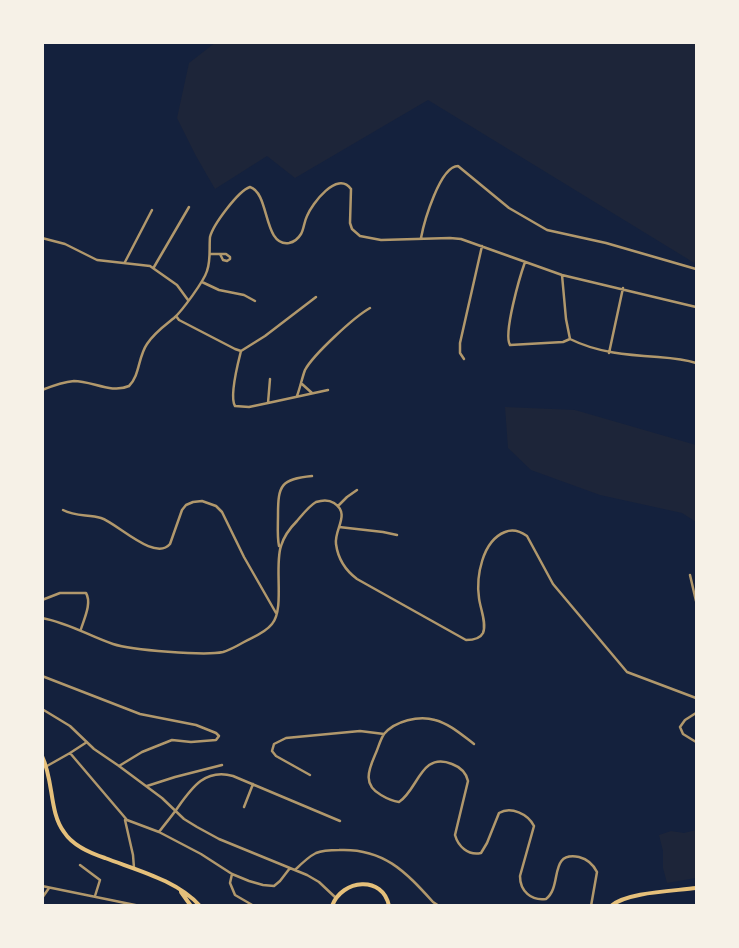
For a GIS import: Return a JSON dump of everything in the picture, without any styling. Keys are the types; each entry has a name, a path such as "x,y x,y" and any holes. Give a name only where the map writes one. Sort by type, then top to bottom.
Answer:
{"main road":[{"path":"42,756 47,766 54,810 64,834 88,852 178,889 193,898 200,906"},
{"path":"332,906 336,898 347,888 356,884 367,883 378,887 384,892 389,906"},
{"path":"611,906 622,899 637,895 696,888"},
{"path":"178,889 191,906"}],"street":[{"path":"421,238 427,211 447,171 454,166 458,166 509,208 547,230 606,243 696,269"},
{"path":"42,390 75,381 117,389 130,386 136,376 147,344 166,323 176,316 202,282 208,268 210,237 216,224 241,193 250,187 260,196 271,231 275,237 284,243 291,242 299,237 307,215 319,197 331,186 343,183 347,184 351,189 350,223 355,233 371,239 450,238 482,246 562,275 696,307"},
{"path":"154,267 189,207"},
{"path":"125,262 152,210"},
{"path":"42,238 65,244 97,260 144,264 154,267 177,286 188,300"},
{"path":"464,359 460,353 460,343 482,246"},
{"path":"210,254 220,254"},
{"path":"525,262 508,327 508,343 514,346 566,342 570,339"},
{"path":"562,275 565,312 570,339"},
{"path":"202,282 219,290 244,295 255,301"},
{"path":"609,353 622,288"},
{"path":"176,316 179,320 241,351 316,297"},
{"path":"297,396 305,371 312,361 358,315 370,308"},
{"path":"570,339 609,353 677,359 696,363"},
{"path":"241,351 233,394 234,405 237,407 264,405 328,390"},
{"path":"268,403 270,378"},
{"path":"302,384 313,393"},
{"path":"42,618 81,629 115,645 134,649 213,653 231,649 262,633 274,623 277,614 280,548 277,538 279,492 289,480 312,476"},
{"path":"338,506 357,490"},
{"path":"280,548 286,534 313,504 323,500 331,501 338,506 342,516 335,538 337,549 344,566 351,574 466,640 478,638 483,633 484,624 478,584 489,547 499,535 510,531 522,532 527,536 553,584 627,672 696,698"},
{"path":"63,510 76,516 102,519 139,542 153,548 163,548 168,547 170,544 182,510 186,505 202,501 216,506 222,512 244,557 277,614"},
{"path":"339,527 397,535"},
{"path":"690,574 696,601"},
{"path":"42,600 64,592 86,593 88,603 81,629"},
{"path":"42,676 140,714 196,725 219,736 216,740 190,742 172,740 142,752 119,766"},
{"path":"42,709 70,726 107,759 162,798 196,827 308,875 319,882 336,898"},
{"path":"696,713 685,720 680,727 683,734 696,742"},
{"path":"474,744 452,728 430,719 414,719 404,722 391,728 384,734 368,773 369,784 375,792 399,802 409,792 422,771 429,765 442,761 453,764 465,773 468,781 455,835 461,846 470,854 480,854 500,813 507,810 516,811 531,821 534,826 520,876 520,885 523,891 535,898 543,899 548,897 554,887 561,861 566,857 578,857 589,861 597,872 591,906"},
{"path":"310,776 276,756 272,751 274,744 286,738 347,732 384,734"},
{"path":"47,766 87,742"},
{"path":"70,753 128,821 159,832 201,854 232,874 249,881 272,886 278,884 290,868"},
{"path":"146,786 222,765"},
{"path":"159,832 194,786 214,775 227,774 340,821"},
{"path":"244,807 253,784"},
{"path":"125,818 133,855 134,870"},
{"path":"295,870 314,854 320,852 352,850 370,853 381,856 396,866 433,902 440,906"},
{"path":"80,865 100,880 95,896"},
{"path":"232,874 230,882 235,895 254,906"},
{"path":"42,886 140,906"},
{"path":"42,898 49,888"}],"shaded area":[{"path":"216,42 696,43 696,264 428,100 295,178 267,156 215,189 177,118 189,63"},
{"path":"505,407 575,410 696,445 696,522 682,513 600,495 531,470 508,448"},
{"path":"696,830 696,878 667,883 659,835 671,831 684,833"}]}
